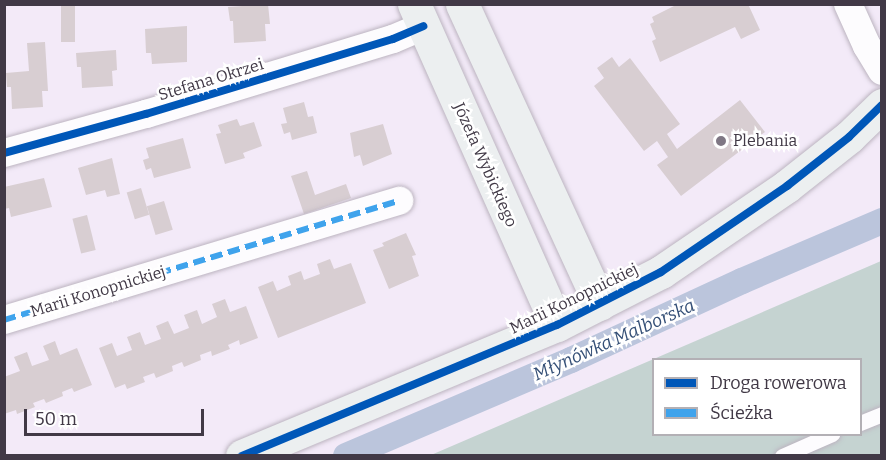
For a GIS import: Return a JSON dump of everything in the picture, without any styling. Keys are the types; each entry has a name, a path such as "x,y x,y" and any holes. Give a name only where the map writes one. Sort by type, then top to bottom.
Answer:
{"street":[{"path":"462,4 600,304"},
{"path":"848,4 867,46 882,71"},
{"name":"Stefana Okrzei","path":"4,153 393,39 418,15"},
{"name":"Józefa Wybickiego","path":"418,15 557,325"},
{"name":"Marii Konopnickiej","path":"242,456 557,325 661,272 787,186 849,137 882,105"},
{"name":"Marii Konopnickiej","path":"4,320 399,201"}],"lane":[{"path":"862,423 882,414"},
{"path":"782,456 830,436"}],"shaded area":[{"path":"881,261 881,455 431,455 652,360 652,436 862,436 862,358 656,358"}],"building":[{"path":"61,4 75,4 75,42 61,42"},
{"path":"268,4 270,24 265,24 266,41 234,43 233,21 230,21 228,7"},
{"path":"678,4 748,4 760,30 741,39 735,27 660,62 652,41 656,39 650,24 654,22 652,17"},
{"path":"187,26 187,62 152,64 151,53 146,53 145,29"},
{"path":"45,42 48,91 42,91 43,107 12,109 11,87 7,87 6,73 29,71 27,43"},
{"path":"116,50 117,70 112,71 113,86 82,88 81,67 77,67 76,53"},
{"path":"612,57 619,67 630,58 680,124 667,134 677,149 740,100 765,132 681,196 657,165 668,157 657,141 644,151 594,86 604,78 597,68"},
{"path":"304,102 308,117 313,116 317,133 292,140 290,132 284,134 281,124 287,123 283,108"},
{"path":"237,119 240,126 254,122 262,146 243,153 245,158 225,164 216,134 221,133 218,125"},
{"path":"383,124 392,154 363,166 360,155 354,157 350,133"},
{"path":"183,138 191,168 154,178 151,168 146,170 143,160 149,158 146,148"},
{"path":"112,158 120,194 107,197 105,190 86,195 78,168"},
{"path":"307,171 315,195 346,184 351,198 304,214 291,176"},
{"path":"44,178 52,207 11,217 9,208 4,209 4,187"},
{"path":"141,188 149,215 135,219 127,192"},
{"path":"164,201 173,230 156,235 147,206"},
{"path":"87,215 96,250 81,254 72,219"},
{"path":"406,233 416,255 412,256 419,276 389,289 373,250 384,246 382,243"},
{"path":"330,259 334,269 351,263 366,303 278,338 258,287 273,281 277,291 291,285 288,276 301,271 304,280 320,274 317,264"},
{"path":"225,299 230,312 246,306 258,338 240,345 239,340 228,345 230,349 212,356 211,351 200,355 201,360 184,367 182,362 172,366 173,371 156,378 154,373 143,377 145,382 127,389 125,384 115,388 99,348 112,343 117,356 132,350 127,337 140,332 145,345 161,339 156,326 168,321 174,334 189,328 184,315 197,310 202,324 217,317 212,304"},
{"path":"55,341 60,355 77,348 92,385 74,392 72,388 62,392 63,396 46,403 44,399 33,403 35,407 17,414 16,410 4,414 4,377 20,371 14,357 27,352 32,366 49,360 43,346"}],"waterway":[{"name":"Młynówka Malborska","path":"346,456 571,360 742,281 882,221"}],"marked path":[{"path":"4,320 399,201"}],"cycle path":[{"path":"4,153 146,114 393,39 423,26"},
{"path":"242,456 557,325 661,272 787,186 849,137 882,105"}],"place":[{"name":"Plebania","path":"721,141"}]}
